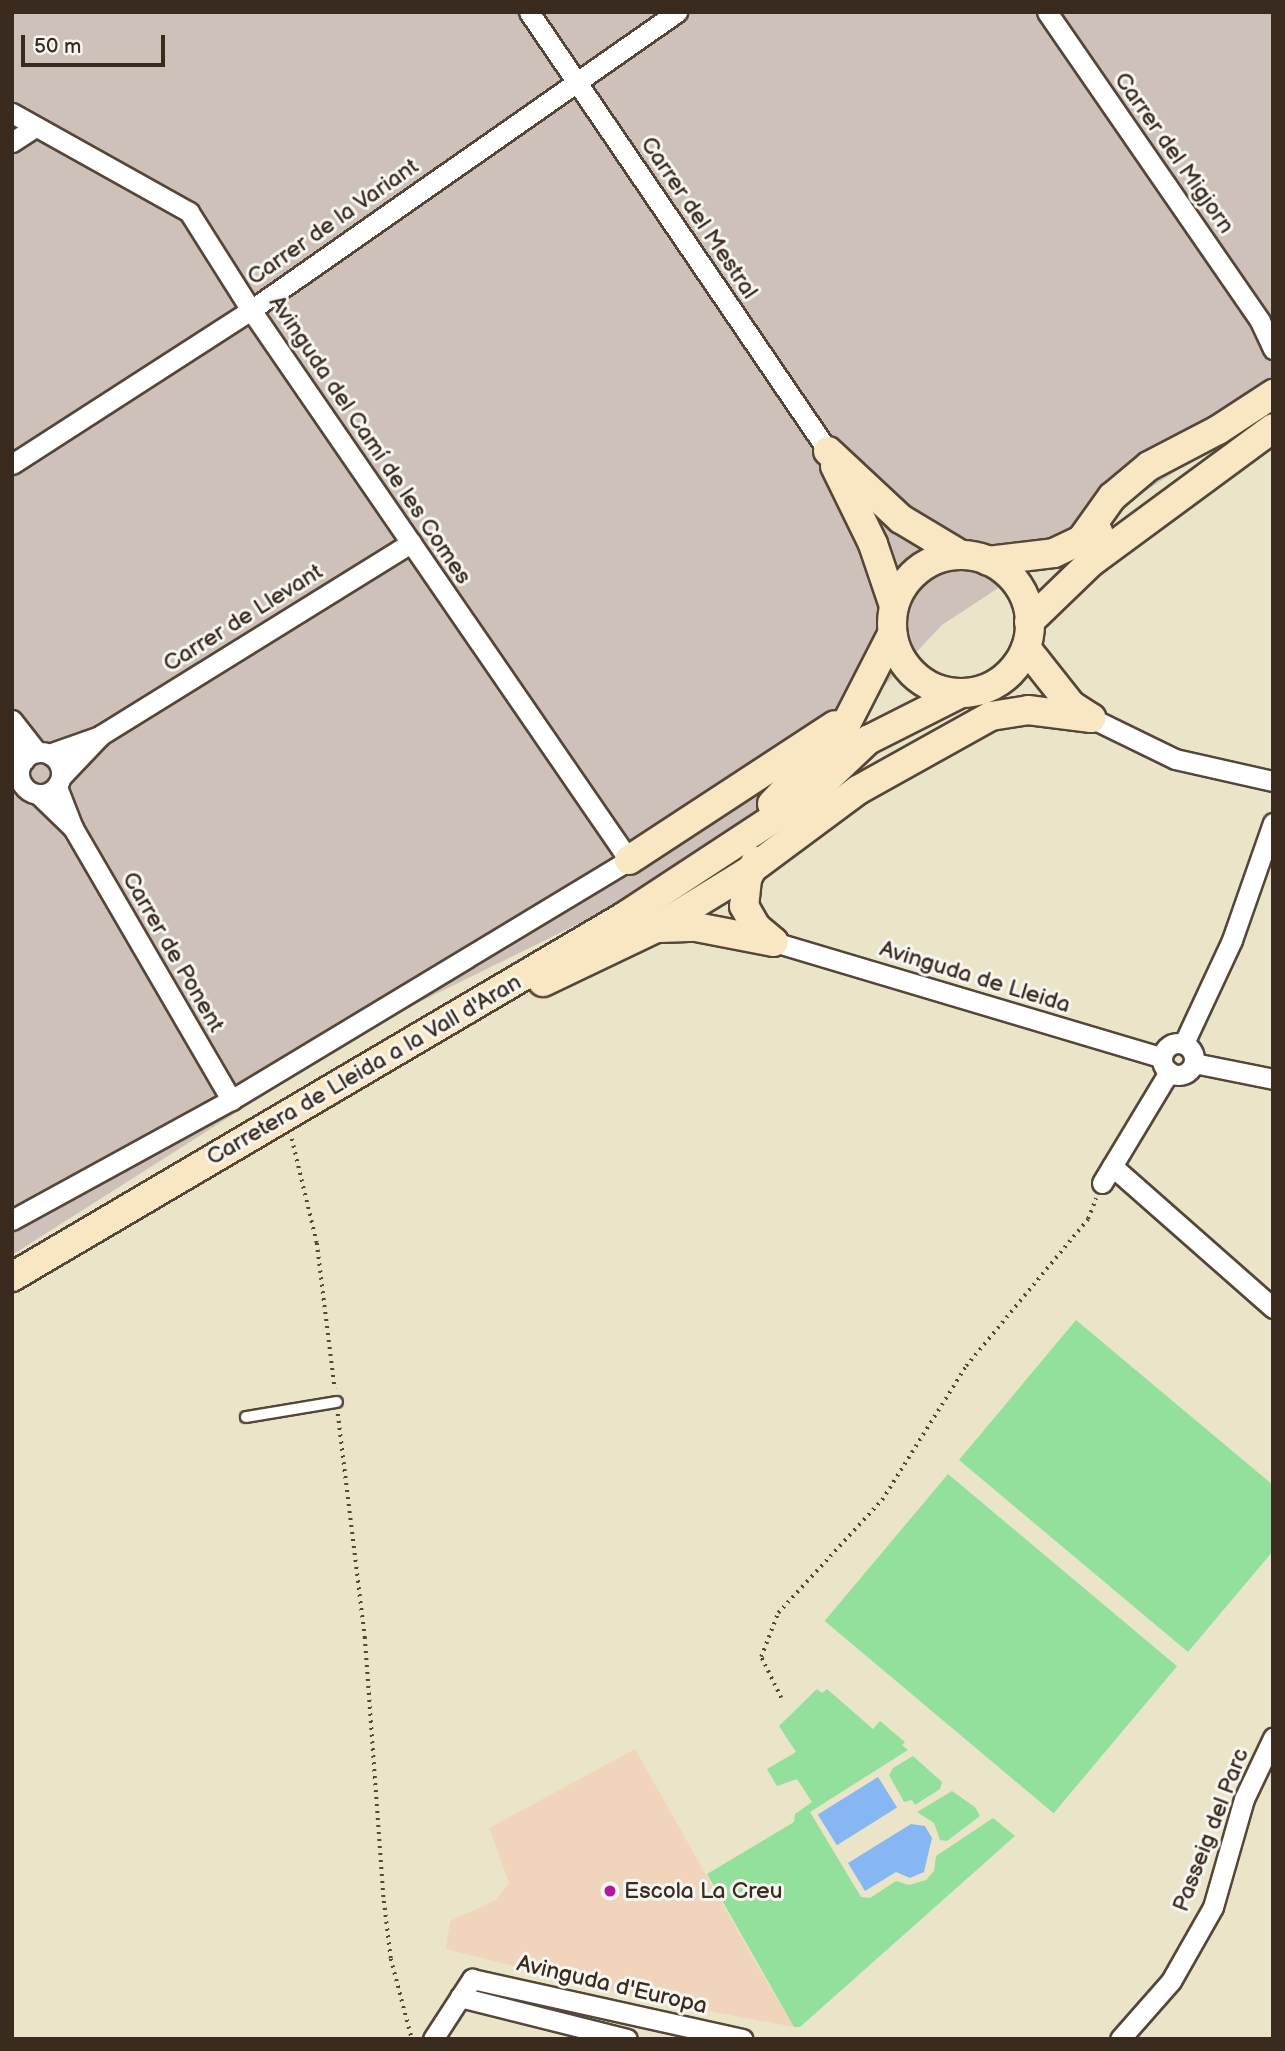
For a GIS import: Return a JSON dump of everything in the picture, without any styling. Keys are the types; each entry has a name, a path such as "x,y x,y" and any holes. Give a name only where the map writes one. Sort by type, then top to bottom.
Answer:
{"main road":[{"path":"1082,539 1112,497 1149,466 1218,430 1273,394"},
{"path":"774,942 747,914 743,898 749,871 811,794 869,740 959,694 993,686 1013,670 1028,635 1090,563 1273,428"},
{"path":"828,451 901,519 974,558 1017,586 1028,635 1081,711"},
{"path":"714,859 794,785 833,743 852,714 892,634 894,606 873,544 828,451"},
{"path":"894,606 919,569 939,559 1054,554 1180,495"},
{"path":"892,634 902,661 915,676 931,687 959,694"},
{"path":"993,686 1081,711"},
{"path":"429,1032 656,928 749,871 858,790 991,716 1028,710 1081,711"},
{"path":"629,860 852,714"},
{"path":"714,859 811,794"},
{"name":"Carretera de Lleida a la Vall d'Aran","path":"12,1277 429,1032 714,859"},
{"path":"656,928 696,927 774,942"}],"street":[{"name":"Carrer del Mestral","path":"529,12 828,451"},
{"name":"Carrer de la Variant","path":"12,464 251,310 677,12"},
{"name":"Carrer del Migjorn","path":"1047,12 1266,326 1273,348"},
{"name":"Avinguda del Camí de les Comes","path":"12,113 189,212 251,310 629,860"},
{"path":"12,142 35,127"},
{"name":"Carrer de Llevant","path":"28,763 101,735 411,543"},
{"path":"1081,711 1175,759 1273,781"},
{"path":"12,720 28,763 26,795 59,782"},
{"name":"Carrer de Llevant","path":"59,782 101,735"},
{"path":"12,741 28,763"},
{"name":"Carrer de Ponent","path":"28,763 60,764 59,782 73,828 231,1100"},
{"name":"Carrer de Ponent","path":"26,795 73,828"},
{"path":"1184,1043 1232,940 1273,823"},
{"path":"12,1220 231,1100 629,860"},
{"name":"Avinguda de Lleida","path":"774,942 1165,1065"},
{"path":"1194,1063 1192,1049 1184,1043 1169,1045 1165,1065 1107,1175 1273,1308"},
{"path":"1165,1065 1184,1074 1194,1063"},
{"path":"1194,1063 1273,1079"},
{"name":"Passeig del Parc","path":"1120,2039 1171,1981 1213,1908 1244,1799 1273,1738"},
{"name":"Avinguda d'Europa","path":"627,2039 460,1997 472,1979 742,2039"},
{"path":"432,2039 460,1997"}],"lane":[{"path":"246,1416 337,1402"}],"path":[{"path":"282,1118 299,1154 317,1243 365,1637 384,1901 391,1958 411,2039"},
{"path":"781,1698 761,1657 778,1613 882,1500 966,1367 1088,1219 1107,1175"}],"shaded area":[{"path":"12,12 1273,12 1273,407 942,625 759,818 643,892 379,1022 12,1255"},
{"name":"Escola La Creu","path":"635,1749 794,2027 644,1999 446,1949 450,1921 496,1900 509,1883 489,1828"}],"green space":[{"path":"1076,1320 1273,1485 1273,1551 1188,1652 959,1460"},
{"path":"948,1474 1177,1666 1054,1813 825,1621"},
{"path":"817,1689 822,1693 827,1689 873,1729 880,1721 905,1742 902,1745 908,1750 810,1812 861,1897 870,1898 896,1881 909,1885 926,1880 934,1871 936,1856 993,1818 1015,1836 800,2027 794,2027 707,1874 794,1822 795,1814 812,1802 797,1779 777,1786 767,1769 796,1752 779,1726"},
{"path":"913,1756 942,1782 940,1789 915,1805 912,1800 904,1802 889,1775 893,1768"},
{"path":"952,1791 975,1807 980,1816 947,1841 940,1840 934,1823 917,1812"}],"water":[{"path":"878,1777 897,1808 837,1845 818,1815"},
{"path":"911,1824 925,1826 932,1838 924,1872 910,1878 896,1872 865,1891 848,1863"}],"place":[{"name":"Escola La Creu","path":"610,1891"}]}
